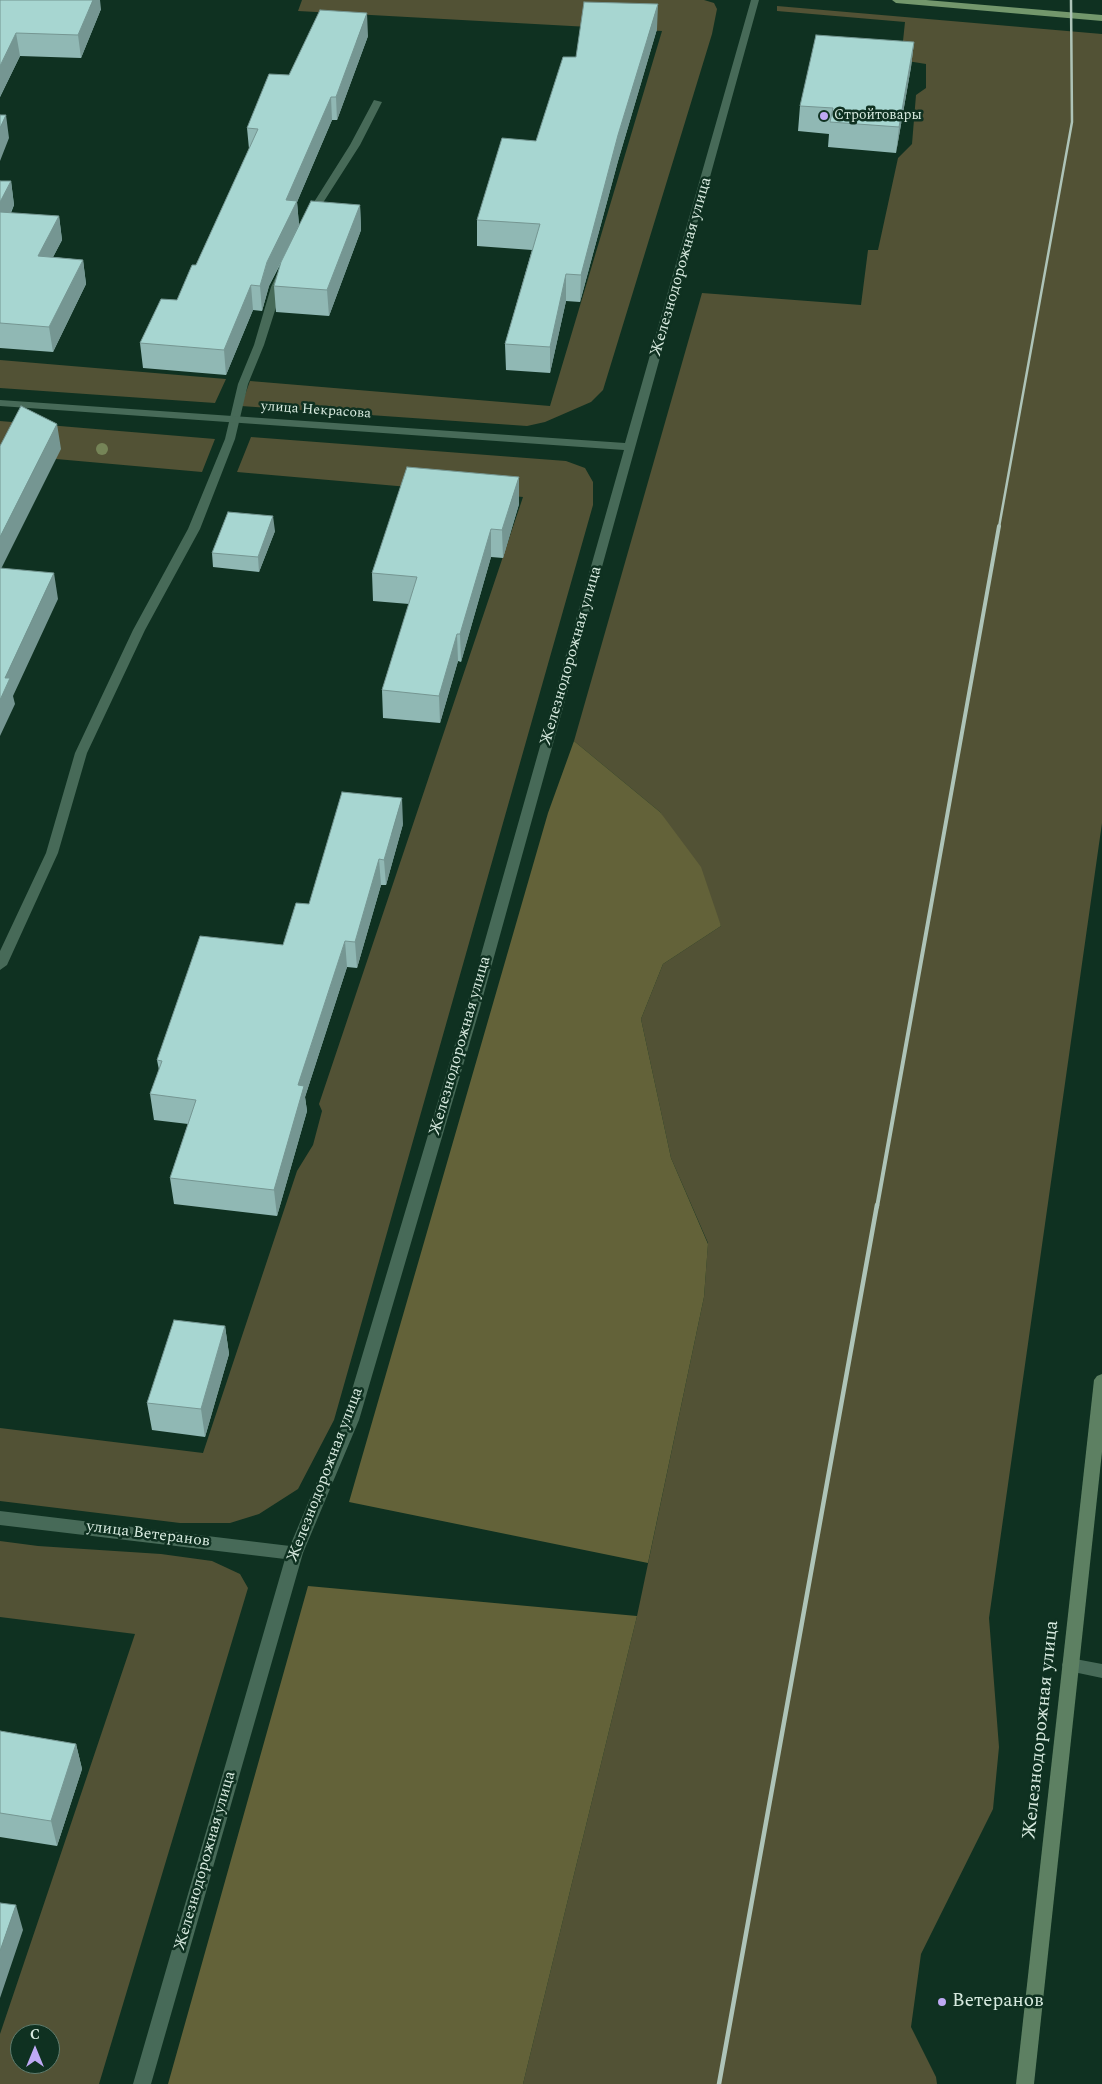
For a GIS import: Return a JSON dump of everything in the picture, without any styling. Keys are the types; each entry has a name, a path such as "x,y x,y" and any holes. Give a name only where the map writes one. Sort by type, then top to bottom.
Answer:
{"main road":[{"path":"896,0 1102,18"},
{"name":"Железнодорожная улица","path":"1025,2084 1102,1380"}],"street":[{"name":"Железнодорожная улица","path":"142,2084 295,1553 351,1420 474,1002 755,0"},
{"path":"305,225 314,208 356,145 378,102"},
{"path":"0,965 52,853 80,752 139,630 194,529 230,439 243,384 259,345 276,287 284,269"},
{"name":"улица Некрасова","path":"0,403 630,447"},
{"name":"улица Ветеранов","path":"0,1518 295,1553"},
{"path":"1070,1665 1102,1671"}],"green space":[{"path":"302,0 704,0 714,3 717,9 712,34 603,390 591,402 545,422 527,426 241,406 250,381 550,406 662,31 298,11"},
{"path":"777,6 1102,34 1102,823 989,1618 999,1747 993,1809 921,1954 911,2027 936,2077 937,2084 523,2084 637,1616 704,1297 708,1243 671,1158 641,1019 663,964 721,926 660,812 574,741 702,293 861,305 868,250 878,250 898,158 912,144 916,95 926,88 926,64 901,60 905,22 777,11"},
{"path":"0,360 226,379 215,403 0,388"},
{"path":"0,421 215,439 202,472 0,454"},
{"path":"251,437 566,461 585,468 593,482 593,505 334,1420 298,1489 259,1514 230,1523 180,1523 0,1501 0,1428 203,1453 297,1171 313,1145 322,1111 319,1104 523,497 237,472"},
{"path":"0,1541 38,1546 161,1554 212,1561 240,1574 248,1588 99,2084 0,2084 0,2034 135,1634 0,1617"}],"shaded area":[{"path":"574,741 660,812 701,867 721,926 663,964 641,1019 671,1158 708,1244 704,1297 648,1563 349,1502 548,813"},
{"path":"308,1586 637,1616 523,2084 168,2084"}],"building":[{"path":"0,0 93,0 78,35 16,33 0,66"},
{"path":"584,2 658,4 618,135 581,275 566,274 550,347 505,344 540,224 477,220 502,138 536,141 563,57 576,57"},
{"path":"320,10 367,13 336,97 331,97 286,200 297,201 267,262 260,286 251,285 224,350 140,343 161,299 177,300 192,265 196,265 258,129 247,128 269,74 289,75"},
{"path":"816,35 914,42 899,127 830,122 833,108 800,106"},
{"path":"0,115 6,115 0,128"},
{"path":"0,181 11,181 0,202"},
{"path":"311,201 360,205 327,290 274,286 281,262"},
{"path":"0,212 59,216 38,256 83,260 49,327 0,323"},
{"path":"21,406 57,424 0,537 0,446"},
{"path":"407,467 519,477 502,530 491,529 460,634 457,634 439,696 382,690 417,577 372,573"},
{"path":"228,512 273,516 258,557 212,553"},
{"path":"0,568 54,573 5,678 10,678 0,700"},
{"path":"342,792 402,798 384,860 379,859 355,942 345,941 298,1085 304,1086 274,1190 170,1178 196,1100 150,1094 162,1061 157,1060 200,936 283,945 296,903 309,904"},
{"path":"174,1320 225,1326 201,1409 147,1403"},
{"path":"0,1731 76,1744 51,1821 0,1813"},
{"path":"0,1903 16,1905 0,1951"}],"railway":[{"path":"999,527 1072,122 1071,0"},
{"path":"877,1207 999,526"},
{"path":"719,2084 877,1205"}],"place":[{"name":"Стройтовары","path":"824,116"},
{"name":"Ветеранов","path":"942,2002"}]}
